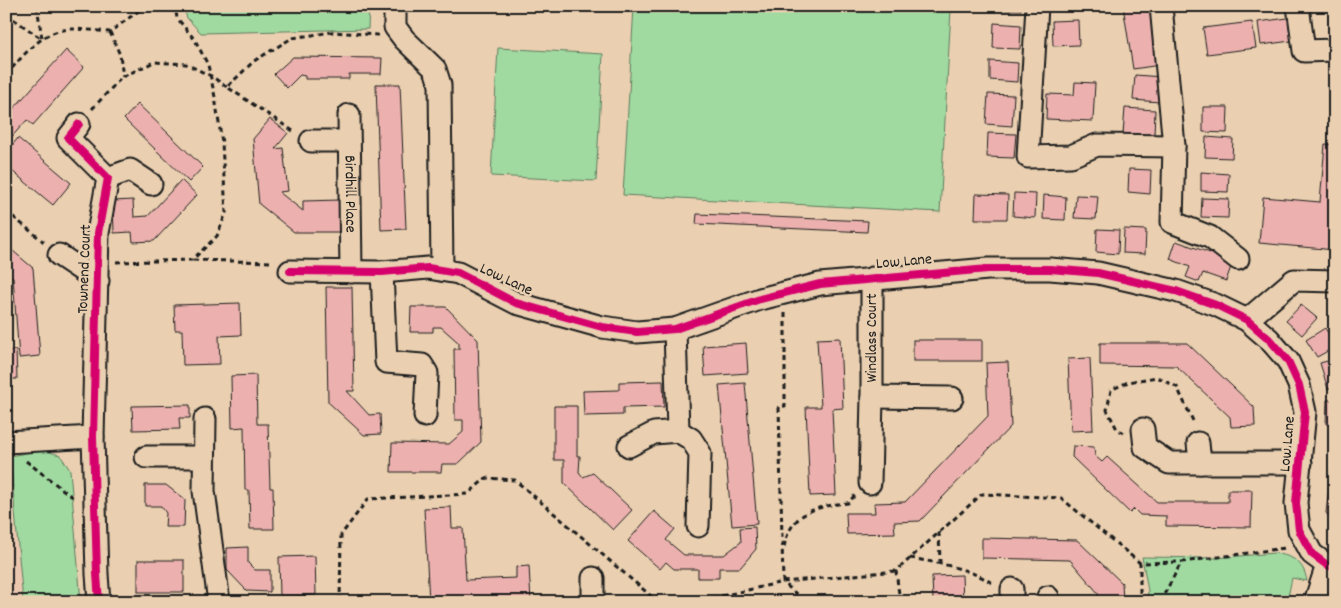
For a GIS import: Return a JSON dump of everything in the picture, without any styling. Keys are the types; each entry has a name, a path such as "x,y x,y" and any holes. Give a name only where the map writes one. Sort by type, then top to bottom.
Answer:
{"street":[{"path":"395,6 395,26 404,39 435,69 440,85 442,270"},
{"path":"1036,6 1028,157 1071,156 1097,145 1174,146"},
{"path":"1161,6 1174,146 1172,222 1210,237 1238,259"},
{"path":"1298,6 1304,51 1335,50"},
{"name":"Birdhill Place","path":"349,115 351,272"},
{"path":"79,124 68,138 108,178 130,170 150,184"},
{"path":"311,141 349,141"},
{"name":"Townend Court","path":"99,602 94,437 98,233 108,178"},
{"path":"59,255 98,271"},
{"name":"Low Lane","path":"290,272 382,272 428,268 442,270 458,273 516,303 602,328 637,332 675,329 760,299 820,284 988,269 1050,269 1098,273 1176,291 1216,305 1247,320 1270,339 1288,360 1300,385 1305,412 1296,503 1299,530 1312,554 1331,567"},
{"path":"382,272 386,362 422,365 427,373 425,416"},
{"name":"Windlass Court","path":"870,483 872,278"},
{"path":"1247,320 1294,280 1335,280"},
{"path":"675,329 678,431"},
{"name":"Windlass Court","path":"872,397 952,398"},
{"path":"205,420 204,491 219,602"},
{"path":"629,446 654,433 678,431 691,439 700,453 698,526"},
{"path":"14,450 94,437"},
{"path":"1144,438 1169,463 1199,453 1300,463"},
{"path":"146,457 204,456"},
{"path":"1315,602 1331,567"},
{"path":"593,578 593,602"}],"path":[{"path":"38,6 42,39"},
{"path":"6,75 29,50 48,34 69,29 110,32 145,6"},
{"path":"175,6 177,18 195,40 208,65 222,144 226,213 217,236 192,260"},
{"path":"6,14 42,39"},
{"path":"110,32 120,55 123,77"},
{"path":"79,124 123,77 154,62 186,64 211,76 227,87"},
{"path":"6,211 59,255"},
{"path":"98,271 192,260 278,262 290,272"},
{"path":"785,293 785,406 779,407 783,582 805,602"},
{"path":"1144,438 1117,429 1107,410 1111,390 1128,382 1157,377 1178,387 1190,412 1197,433 1199,453"},
{"path":"14,450 96,515"},
{"path":"340,602 341,535 368,499 468,494 486,478 515,480 658,602"},
{"path":"782,555 786,539 795,521 811,510 848,503 870,483"},
{"path":"695,602 783,582 896,571 982,494 1061,498 1140,563 1182,562 1282,549 1305,541"},
{"path":"939,532 940,563"},
{"path":"910,558 940,563 979,575 1012,596"},
{"path":"1160,602 1182,562"},
{"path":"1140,563 1140,602"},
{"path":"896,571 900,602"},
{"path":"642,602 650,595"}],"shaded area":[{"path":"6,456 10,456 23,602 6,602"}],"green space":[{"path":"183,6 369,6 368,29 201,33 187,18"},
{"path":"634,6 908,6 951,9 940,212 623,195"},
{"path":"498,48 603,54 596,181 491,176"},
{"path":"42,450 60,455 70,470 81,602 23,602 10,456"},
{"path":"1275,553 1292,558 1300,564 1307,581 1292,578 1287,602 1147,602 1148,591 1142,557 1216,558"}],"building":[{"path":"995,6 1021,6 1021,10 995,10"},
{"path":"1123,6 1151,6 1160,65 1133,69"},
{"path":"1288,18 1291,41 1261,45 1258,22"},
{"path":"1078,20 1079,45 1053,46 1052,21"},
{"path":"1252,22 1256,48 1207,54 1203,28"},
{"path":"994,23 1021,25 1020,49 993,48"},
{"path":"66,50 84,67 33,125 27,120 6,143 6,117"},
{"path":"293,57 382,58 381,74 349,74 349,79 305,79 305,76 300,75 287,88 274,74"},
{"path":"990,61 1018,63 1017,82 990,80"},
{"path":"1135,75 1162,77 1160,102 1133,100"},
{"path":"1075,82 1095,83 1093,121 1046,119 1047,94 1074,95"},
{"path":"376,84 400,84 406,229 381,230"},
{"path":"988,94 1014,95 1012,126 986,124"},
{"path":"138,104 203,167 189,182 124,119"},
{"path":"1203,107 1228,107 1227,133 1203,132"},
{"path":"1125,108 1155,110 1154,136 1123,134"},
{"path":"270,119 288,133 275,149 283,148 288,191 279,192 303,211 303,201 340,200 340,232 294,232 259,204 253,139"},
{"path":"988,133 1016,134 1014,158 987,157"},
{"path":"1206,137 1233,139 1232,158 1205,157"},
{"path":"18,138 71,183 53,205 6,166 6,153"},
{"path":"1325,144 1335,145 1335,250 1259,243 1263,197 1320,202"},
{"path":"1129,169 1151,170 1150,194 1128,192"},
{"path":"1201,172 1229,174 1228,192 1201,191"},
{"path":"181,180 197,195 154,241 133,242 132,232 114,233 113,201 133,200 134,217 148,216"},
{"path":"1014,193 1036,194 1035,218 1013,216"},
{"path":"976,194 1008,195 1007,219 975,219"},
{"path":"1044,195 1066,197 1065,220 1043,219"},
{"path":"1076,195 1098,196 1096,219 1074,218"},
{"path":"1202,198 1229,199 1228,218 1201,217"},
{"path":"697,214 868,221 867,232 696,224"},
{"path":"1097,229 1119,230 1118,254 1096,252"},
{"path":"1124,229 1146,230 1145,254 1123,253"},
{"path":"1176,241 1233,261 1226,281 1203,273 1199,282 1186,277 1190,267 1170,259"},
{"path":"6,245 33,268 40,356 19,358 13,277 6,272"},
{"path":"326,287 352,287 354,391 347,391 369,415 380,414 381,434 364,435 328,402"},
{"path":"240,303 241,335 219,336 220,364 183,365 182,330 175,330 174,305"},
{"path":"1301,305 1317,318 1302,335 1286,321"},
{"path":"411,307 446,307 478,340 481,442 458,464 442,464 441,472 391,472 392,443 449,444 463,432 463,420 455,420 454,349 459,349 459,343 441,327 433,327 433,332 410,332"},
{"path":"1325,328 1335,347 1317,357 1306,340"},
{"path":"840,338 843,408 832,409 836,495 810,496 806,407 821,407 817,339"},
{"path":"913,340 982,340 982,361 913,361"},
{"path":"746,343 748,373 705,376 703,346"},
{"path":"1100,343 1187,343 1254,407 1255,426 1231,427 1230,417 1176,366 1100,365"},
{"path":"16,350 17,379 6,379 6,351"},
{"path":"1090,358 1093,430 1071,431 1068,359"},
{"path":"1335,359 1335,387 1328,389 1320,363"},
{"path":"1008,362 1011,426 920,521 894,522 895,533 847,534 846,513 875,513 874,503 905,502 988,416 986,363"},
{"path":"256,375 257,424 268,424 270,488 273,488 274,529 250,529 249,490 245,490 244,427 232,428 231,376"},
{"path":"663,381 664,407 623,408 623,415 584,416 583,391 619,390 619,382"},
{"path":"745,383 757,524 732,526 719,385"},
{"path":"1327,400 1335,400 1335,425 1326,424"},
{"path":"190,405 190,418 179,418 180,429 133,430 132,406"},
{"path":"554,406 577,406 577,456 580,456 579,472 583,477 593,473 632,510 613,530 564,483 564,460 554,460"},
{"path":"1335,439 1335,533 1329,527 1334,522 1326,513"},
{"path":"1073,446 1094,447 1095,456 1102,462 1107,457 1157,502 1228,502 1228,490 1252,490 1251,527 1166,526 1166,516 1140,515 1134,509 1130,513 1072,457"},
{"path":"145,485 166,485 185,500 184,527 165,527 166,513 161,506 145,506"},
{"path":"451,507 452,528 463,528 466,580 516,578 516,567 529,566 531,602 429,602 424,508"},
{"path":"654,511 675,529 666,540 684,555 724,555 741,542 740,528 755,527 756,549 740,568 719,568 719,578 698,578 698,569 674,569 666,562 660,569 628,541"},
{"path":"982,538 1077,540 1122,583 1123,602 1098,602 1098,593 1070,560 982,558"},
{"path":"248,547 248,563 255,570 270,570 270,592 247,591 227,570 227,548"},
{"path":"315,556 316,595 280,596 279,557"},
{"path":"138,560 184,560 184,592 138,592"},
{"path":"962,575 963,602 933,602 932,576"}],"cycle path":[{"path":"79,124 68,138 108,178 98,233 93,437 99,602"},
{"path":"290,271 382,272 428,268 458,273 516,303 602,327 637,332 675,329 760,299 820,284 988,269 1050,269 1098,273 1176,291 1216,305 1247,320 1269,339 1288,361 1299,385 1305,412 1296,503 1299,530 1312,554 1327,565 1335,568"}]}
